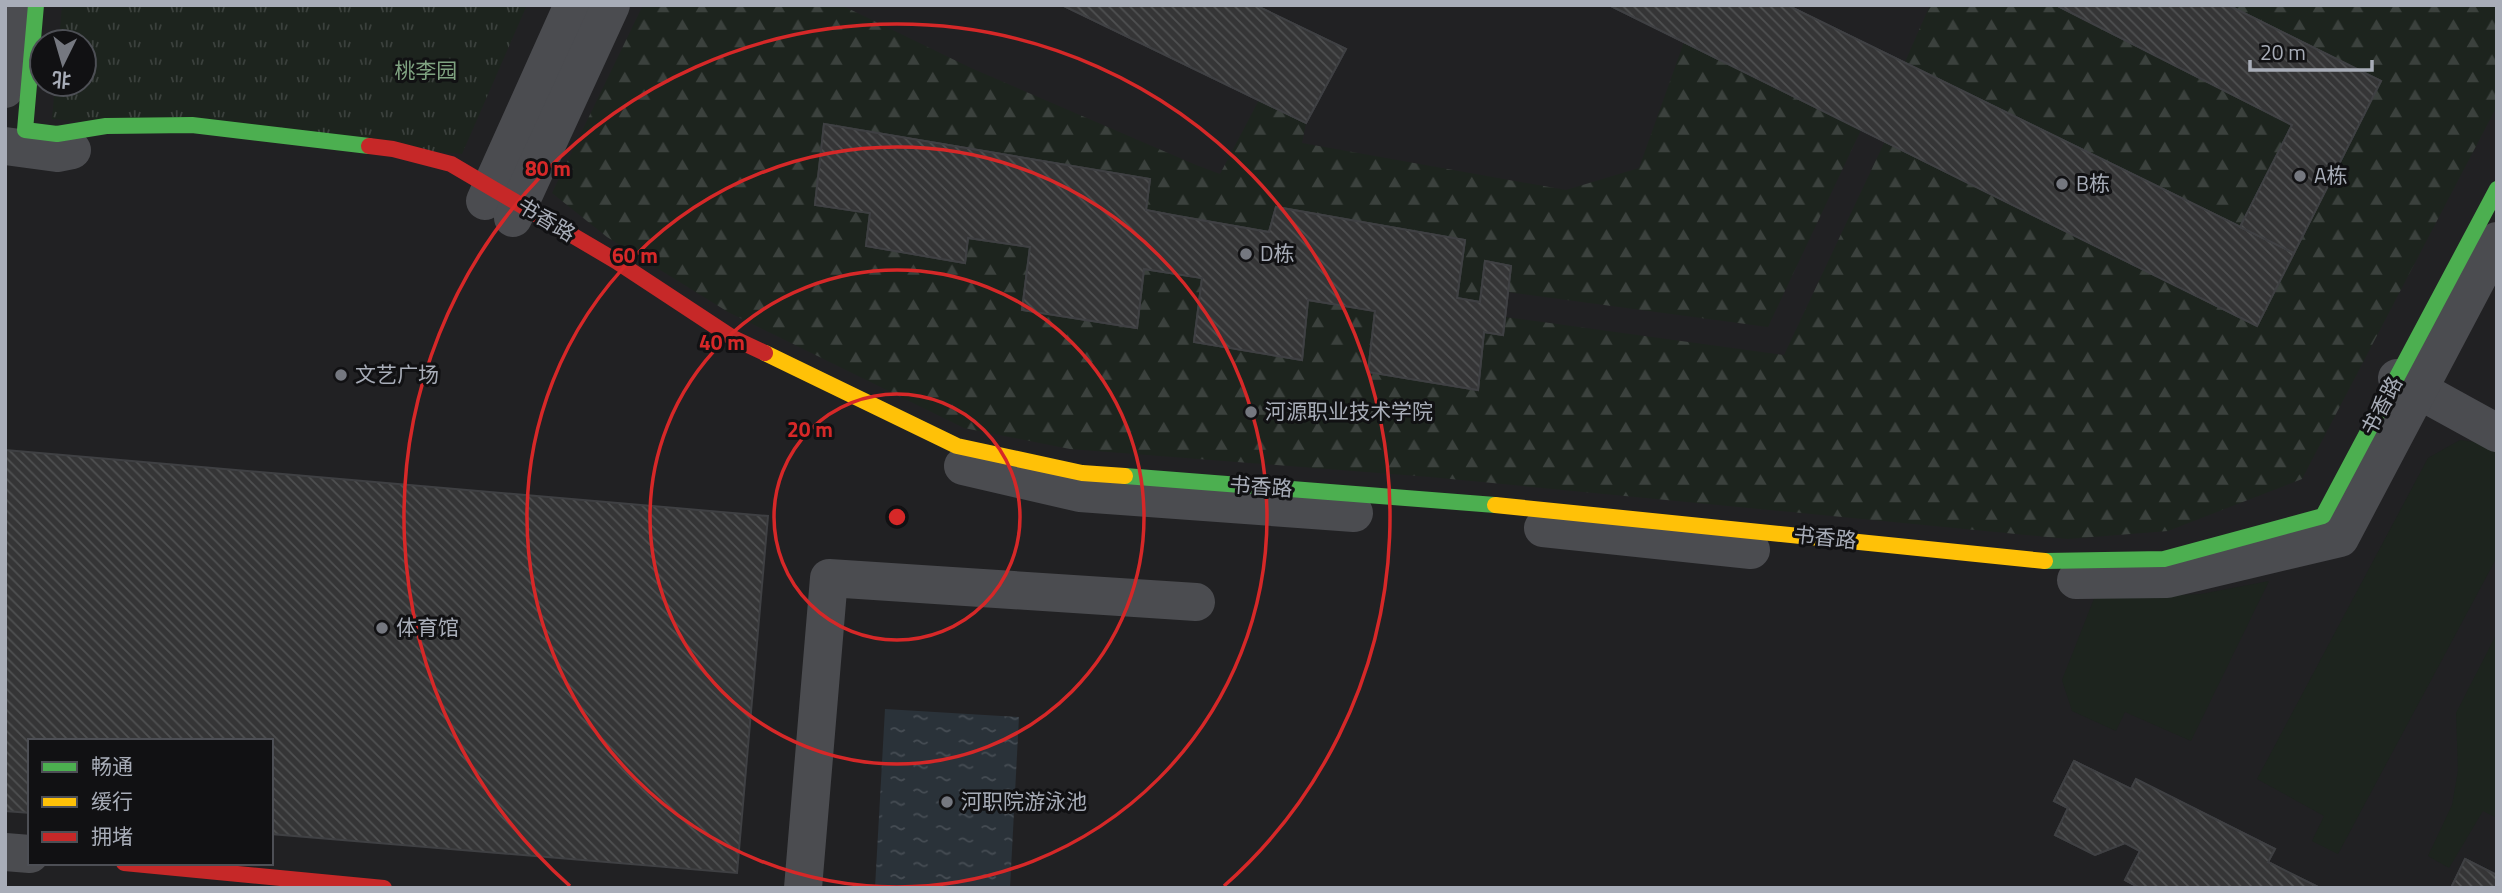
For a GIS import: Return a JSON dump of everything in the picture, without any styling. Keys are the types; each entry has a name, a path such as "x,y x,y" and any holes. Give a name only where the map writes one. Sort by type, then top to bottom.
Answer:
{"street":[{"path":"5,89 12,5"},
{"name":"书香路","path":"36,5 13,143 57,153 104,143 192,142 391,164 445,177 503,203 723,350 949,463 1080,493 1507,524 2050,580 2167,579 2340,538 2497,189"},
{"path":"503,203 573,5"},
{"path":"503,203 611,5"},
{"name":"书香路","path":"2408,384 2497,241"},
{"path":"2408,384 2497,433"},
{"path":"803,888 829,578 1196,602"},
{"path":"5,852 28,854"},
{"path":"145,865 384,888"}],"shaded area":[{"name":"河源职业技术学院","path":"5,5 2497,5 2497,888 5,888"}],"green space":[{"name":"桃李园","path":"62,5 527,5 462,154 52,119 54,98 98,98 98,28 60,28"},
{"path":"643,5 841,5 971,68 1220,174 1259,100 1306,123 1302,143 1566,190 1639,168 1684,42 1861,130 1768,327 1508,292 1511,267 1486,261 1480,302 1457,298 1465,240 1277,208 1269,232 1146,210 824,125 815,205 870,213 866,246 965,262 968,238 1030,247 1022,310 1137,328 1144,269 1202,278 1302,359 1308,300 1484,332 1505,317 1784,355 1885,141 2257,326 2380,81 2228,5 2497,5 2497,106 2302,479 2168,531 2068,539 1430,477 1070,449 964,428 728,312 607,237 552,193"},
{"path":"1930,5 2056,5 2292,125 2240,227 1905,62"},
{"path":"2460,440 2497,445 2497,557 2338,854 2312,841 2324,816 2257,779 2428,458"},
{"path":"2269,581 2191,741 2125,712 2116,731 2072,711 2062,680 2095,596 2201,594"},
{"path":"2497,633 2497,818 2483,811 2449,868 2428,856 2452,805 2458,770 2456,713"}],"water":[{"name":"河职院游泳池","path":"885,709 1019,717 1010,888 875,888"}],"building":[{"path":"1062,5 1255,5 1346,49 1306,123"},
{"path":"1062,5 1255,5 1346,49 1306,123"},
{"name":"B栋","path":"1609,5 1787,5 2294,253 2257,326"},
{"name":"B栋","path":"1609,5 1787,5 2294,253 2257,326"},
{"name":"A栋","path":"2056,5 2228,5 2381,81 2294,253 2240,227 2292,125"},
{"name":"A栋","path":"2056,5 2228,5 2381,81 2294,253 2240,227 2292,125"},
{"name":"D栋","path":"824,124 1150,179 1146,210 1172,215 1269,232 1276,207 1465,240 1457,298 1480,302 1485,261 1511,266 1503,335 1484,332 1478,390 1368,372 1375,311 1308,300 1302,360 1194,342 1202,278 1144,269 1137,328 1022,310 1030,247 968,238 965,263 866,246 870,213 815,205"},
{"name":"D栋","path":"824,124 1150,179 1146,210 1172,215 1269,232 1276,207 1465,240 1457,298 1480,302 1485,261 1511,266 1503,335 1484,332 1478,390 1368,372 1375,311 1308,300 1302,360 1194,342 1202,278 1144,269 1137,328 1022,310 1030,247 968,238 965,263 866,246 870,213 815,205"},
{"name":"体育馆","path":"5,450 768,516 737,873 273,834 273,739 28,739 28,813 5,811"},
{"path":"2074,761 2131,789 2136,779 2275,849 2268,862 2320,888 2140,888 2125,880 2140,851 2125,843 2095,855 2055,835 2068,808 2054,801"},
{"path":"2074,761 2131,789 2136,779 2275,849 2268,862 2320,888 2140,888 2125,880 2140,851 2125,843 2095,855 2055,835 2068,808 2054,801"},
{"path":"2465,859 2497,875 2497,888 2451,888"},
{"path":"2465,859 2497,875 2497,888 2451,888"}],"traffic: fast":[{"path":"36,5 25,130 57,134 106,126 192,125 369,146"},
{"path":"2045,561 2164,559 2323,516 2497,189"},
{"path":"1125,476 1495,505"}],"traffic: slow":[{"path":"765,353 957,446 1082,473 1125,476"},
{"path":"1495,505 2045,561"}],"traffic: jam":[{"path":"369,146 393,149 451,164 616,261 733,338 765,353"},
{"path":"145,865 384,888"}],"place":[{"name":"A栋","path":"2300,176"},
{"name":"B栋","path":"2062,184"},
{"name":"D栋","path":"1246,254"},
{"name":"文艺广场","path":"341,375"},
{"name":"河源职业技术学院","path":"1251,412"},
{"name":"体育馆","path":"382,628"},
{"name":"河职院游泳池","path":"947,802"}]}
